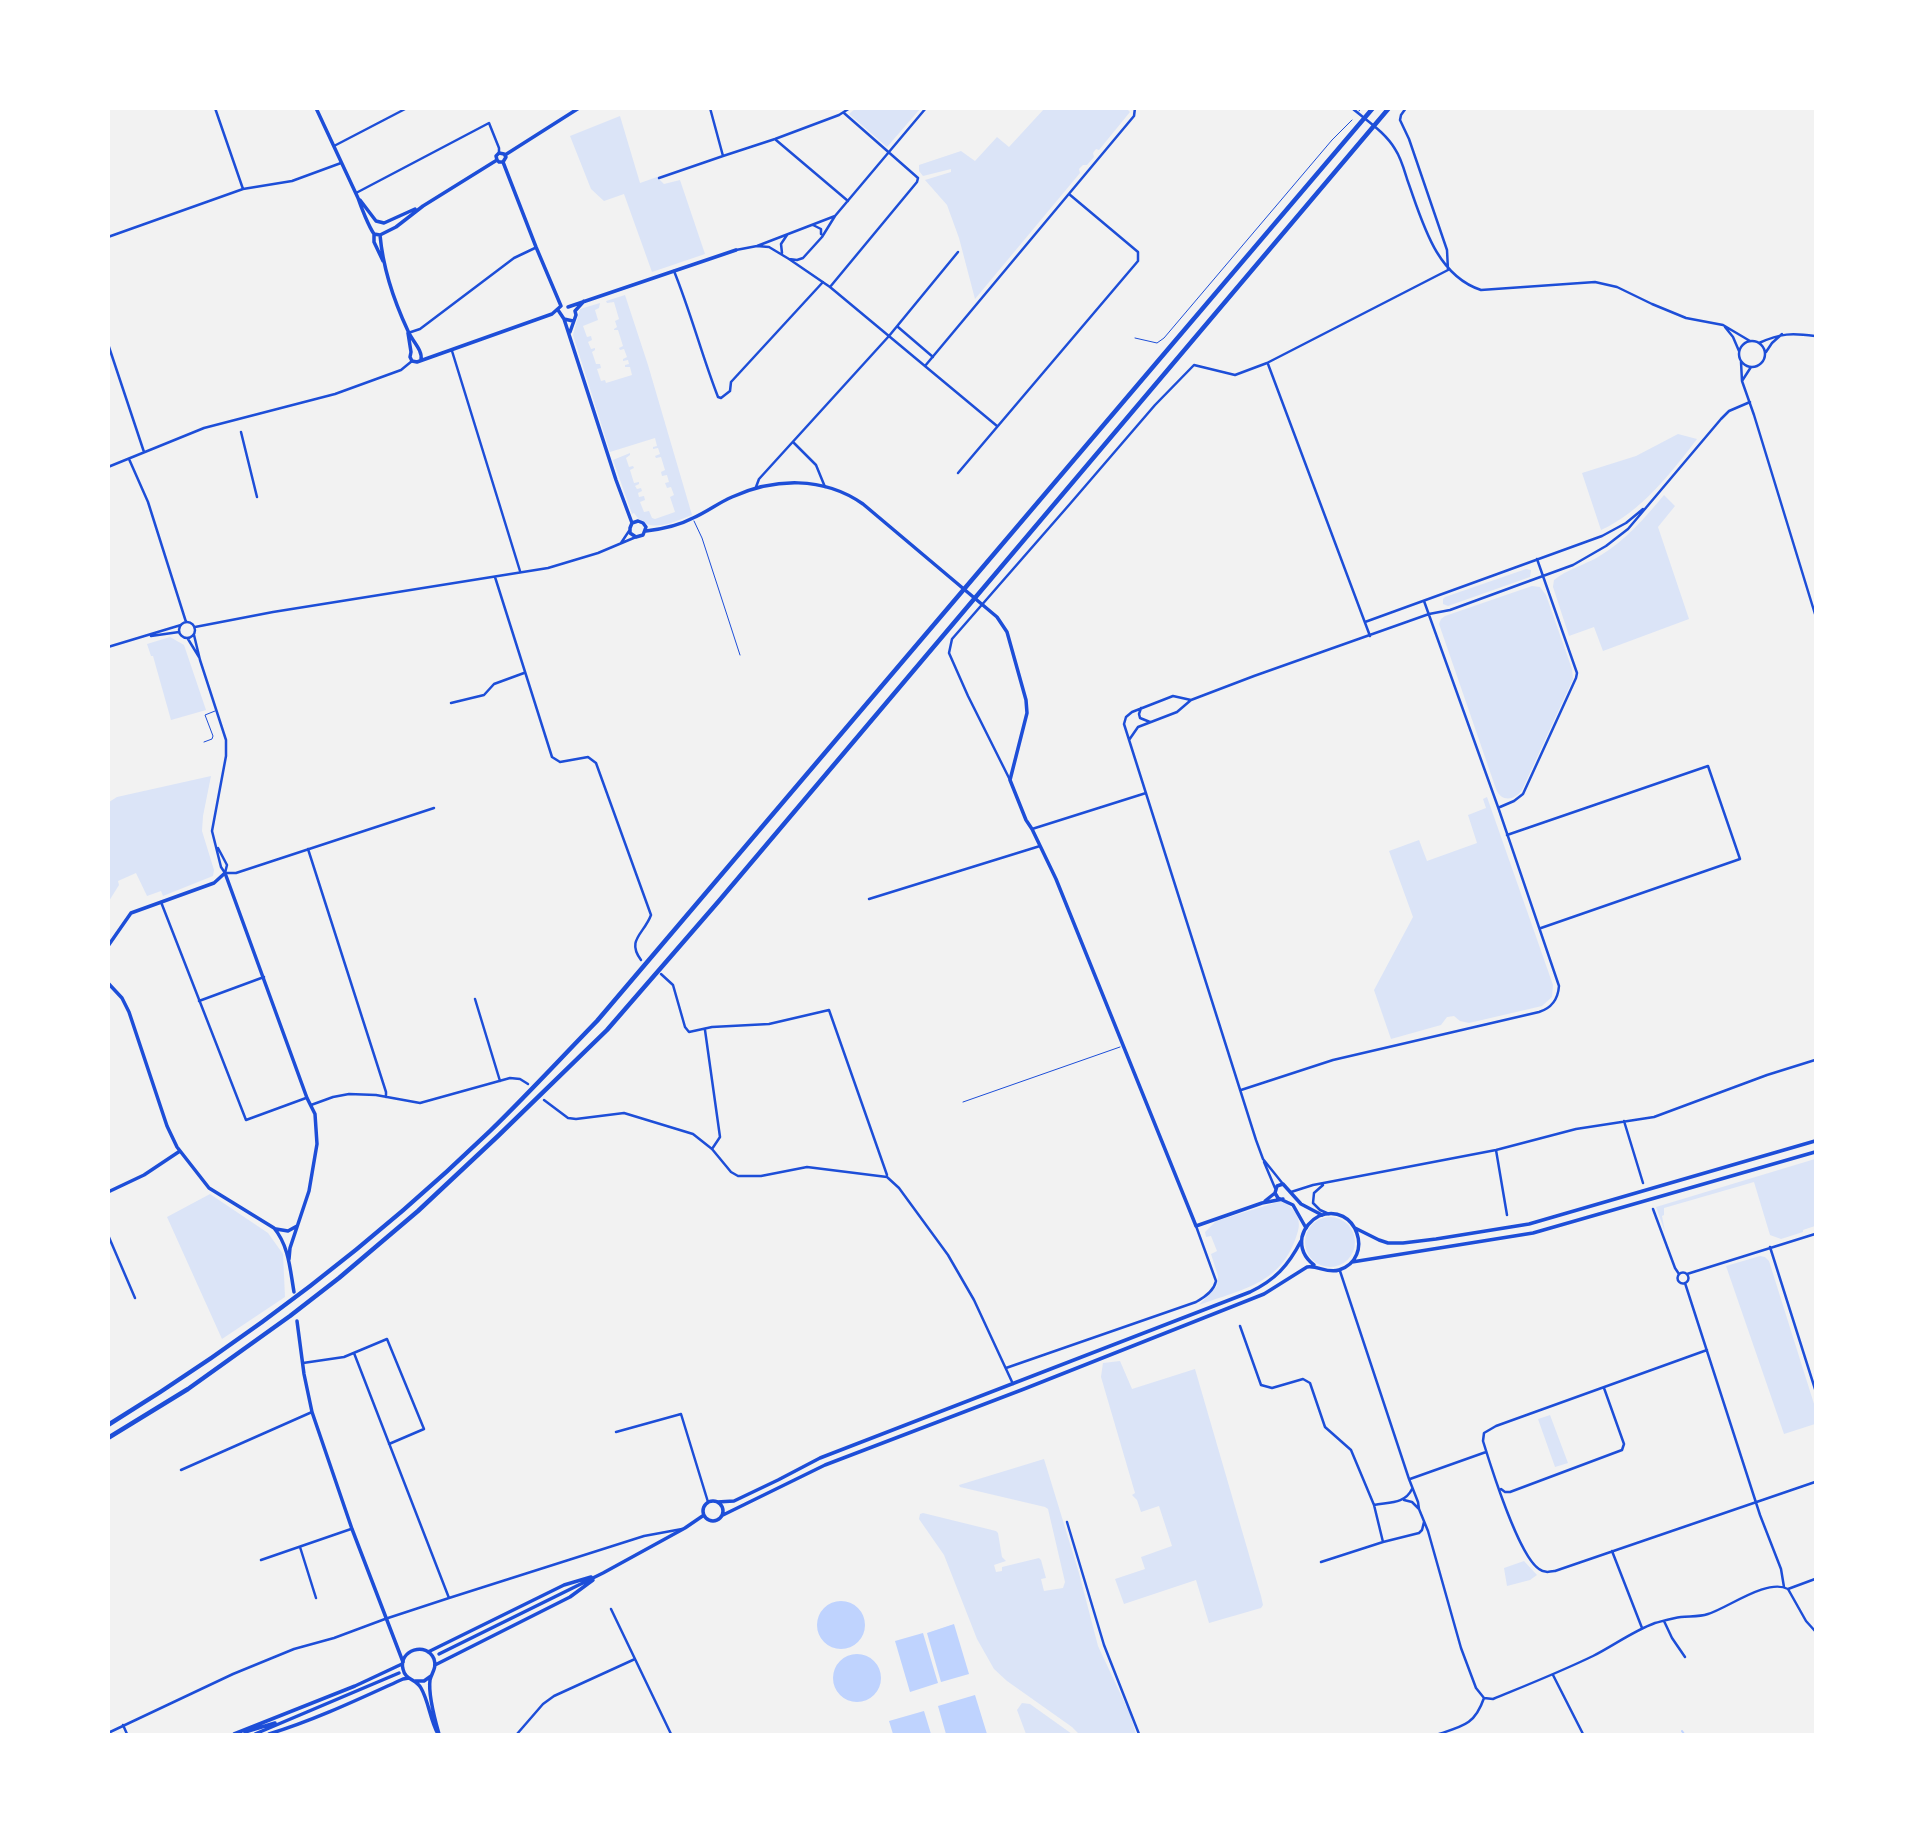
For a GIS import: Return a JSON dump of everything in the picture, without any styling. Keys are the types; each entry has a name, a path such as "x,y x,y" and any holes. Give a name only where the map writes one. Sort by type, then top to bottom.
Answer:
{"highway":[{"path":"108,1425 183,1379 249,1333 343,1260 489,1132 597,1021 1373,108"},
{"path":"108,1438 188,1389 339,1278 418,1211 607,1030 1389,108"}],"street":[{"path":"215,108 243,189"},
{"path":"316,108 361,209 379,234 383,261 408,333 412,361"},
{"path":"334,146 407,108"},
{"path":"505,155 579,108"},
{"path":"710,108 723,156"},
{"path":"659,178 775,139 844,113 849,108"},
{"path":"803,270 803,258 926,108"},
{"path":"925,366 1135,114 1135,108"},
{"path":"1352,108 1384,135 1396,151 1438,255 1448,270 1468,285 1481,290 1595,282 1617,286 1686,318 1723,325 1750,341 1759,343 1775,335 1791,333 1815,336"},
{"path":"1406,108 1400,120 1447,250 1448,270"},
{"path":"830,287 918,178 844,113"},
{"path":"356,193 489,123 499,148 496,160 423,206 396,227 379,234"},
{"path":"775,139 848,201"},
{"path":"499,153 505,155"},
{"path":"505,155 503,162 564,319 629,515 634,522"},
{"path":"496,160 503,162"},
{"path":"108,237 243,189 292,181 341,163"},
{"path":"958,473 1138,261 1138,252 1069,194"},
{"path":"358,198 376,221 384,223 423,206"},
{"path":"108,467 204,428 239,422 335,394 401,370 412,361 417,362 452,351 568,307 736,250 757,246 835,216"},
{"path":"371,226 376,221"},
{"path":"379,234 386,228 384,223"},
{"path":"813,225 821,229 822,237"},
{"path":"782,253 780,244 789,233"},
{"path":"757,246 769,247 782,253 830,287 997,426"},
{"path":"408,333 420,329 514,258 536,247"},
{"path":"756,487 760,479 897,326 958,252"},
{"path":"789,259 803,258"},
{"path":"1006,1368 1196,1302 1213,1289 1216,1281 1056,879 968,696 949,653 949,644 1155,405 1194,365 1235,374 1267,363 1448,270"},
{"path":"674,271 690,311 710,377 718,397 721,398 730,391 731,382 823,282"},
{"path":"575,311 584,302"},
{"path":"568,307 575,311"},
{"path":"569,334 576,316 575,311"},
{"path":"564,319 573,321"},
{"path":"1723,325 1733,337 1739,351 1742,381 1815,614"},
{"path":"897,326 933,357"},
{"path":"408,333 420,351 421,360"},
{"path":"1742,381 1751,367 1762,363 1765,353 1782,334"},
{"path":"1739,351 1743,344 1750,341"},
{"path":"1759,343 1765,353"},
{"path":"108,344 144,452"},
{"path":"411,352 415,350 436,356"},
{"path":"452,351 520,571"},
{"path":"1741,362 1751,367"},
{"path":"1267,363 1370,636"},
{"path":"1129,740 1138,727 1177,712 1191,701 1254,676 1429,614 1450,610 1581,562 1628,529 1721,419 1729,411 1750,402"},
{"path":"241,432 257,497"},
{"path":"793,442 816,465 825,487"},
{"path":"130,459 148,502 186,622"},
{"path":"646,529 660,529 693,519 723,501 756,487 791,482 843,492 859,501 986,607 1007,632 1026,700 1027,713 1010,780"},
{"path":"1365,622 1601,536 1626,523 1648,505"},
{"path":"634,522 641,521 646,529"},
{"path":"621,543 634,522"},
{"path":"195,627 273,611 560,565 643,536 646,529"},
{"path":"630,530 636,537"},
{"path":"1498,807 1523,794 1577,673 1537,559"},
{"path":"495,577 552,757 560,762 588,757 596,763 651,915 634,945 641,960"},
{"path":"1241,1090 1333,1060 1539,1012 1549,1007 1556,998 1559,986 1540,928 1424,601"},
{"path":"144,638 186,622"},
{"path":"186,622 195,627"},
{"path":"181,625 179,632 182,637 188,639 201,660"},
{"path":"195,627 194,635 226,740 226,756 212,831 221,867 315,1114 317,1144 309,1191 290,1248 289,1259"},
{"path":"108,647 179,632"},
{"path":"188,639 194,635"},
{"path":"451,703 484,695 494,684 524,673"},
{"path":"1191,701 1174,696 1129,714 1125,720 1129,740 1267,1171 1277,1197 1293,1205 1306,1228"},
{"path":"1141,708 1140,718 1150,722"},
{"path":"1507,835 1708,766 1740,859 1540,928"},
{"path":"1032,829 1146,793"},
{"path":"225,873 236,873 434,808"},
{"path":"108,946 131,913 214,883 225,873 228,865 216,845"},
{"path":"869,899 1040,846"},
{"path":"308,849 386,1097"},
{"path":"161,902 246,1120 307,1098"},
{"path":"661,974 673,985 686,1031 769,1024 829,1010 887,1177 899,1188 948,1255 974,1300 1013,1384"},
{"path":"199,1001 264,977"},
{"path":"108,983 122,998 129,1012 167,1126 180,1151 209,1188 280,1231 288,1231 299,1224"},
{"path":"475,999 500,1081"},
{"path":"705,1030 720,1137 712,1149"},
{"path":"1290,1192 1496,1150 1576,1129 1654,1117 1815,1060"},
{"path":"311,1105 349,1094 376,1095 420,1103 517,1078 528,1084"},
{"path":"544,1100 568,1118 624,1113 693,1134 738,1176 761,1176 807,1167 887,1177"},
{"path":"1625,1121 1643,1183"},
{"path":"1355,1228 1388,1243 1403,1243 1530,1224 1815,1141"},
{"path":"1496,1150 1507,1215"},
{"path":"108,1192 144,1175 180,1151"},
{"path":"1302,1239 1303,1252 1314,1265 1326,1271 1339,1270 1362,1259 1533,1233 1815,1152"},
{"path":"1264,1159 1301,1204 1322,1215"},
{"path":"1262,1203 1279,1184 1283,1184"},
{"path":"1325,1184 1314,1193 1313,1203 1320,1210 1341,1216 1352,1223 1358,1235 1358,1249 1352,1262"},
{"path":"1196,1226 1262,1203 1283,1199"},
{"path":"1653,1209 1679,1274 1678,1281 1685,1283"},
{"path":"708,1502 734,1500 820,1458 1269,1283 1294,1254 1310,1223 1329,1214"},
{"path":"274,1228 283,1241 289,1259 294,1292"},
{"path":"1679,1274 1687,1274 1815,1234"},
{"path":"108,1235 135,1298"},
{"path":"1770,1247 1815,1389"},
{"path":"708,1502 704,1508 704,1516 709,1521 720,1519 723,1515 825,1465 1264,1294 1314,1265"},
{"path":"1339,1270 1412,1489 1419,1502 1461,1648 1476,1688 1484,1698 1493,1699 1553,1674 1643,1628 1679,1617 1706,1615 1756,1592 1775,1587 1786,1588 1815,1579"},
{"path":"1685,1283 1689,1279 1687,1274"},
{"path":"1685,1283 1786,1588 1815,1631"},
{"path":"297,1321 312,1412 404,1672 421,1687 438,1734"},
{"path":"1240,1326 1261,1385 1272,1388 1303,1380 1310,1383 1324,1425 1351,1450 1374,1506 1383,1542"},
{"path":"303,1363 354,1353 387,1339 424,1429 389,1444"},
{"path":"1707,1350 1488,1429 1484,1433 1482,1437 1486,1452 1515,1533 1533,1564 1541,1571 1555,1571 1815,1482"},
{"path":"354,1353 449,1598"},
{"path":"1499,1487 1510,1492 1622,1450 1624,1444 1604,1388"},
{"path":"181,1469 312,1412"},
{"path":"615,1432 681,1414 708,1502"},
{"path":"1409,1479 1486,1452"},
{"path":"1374,1506 1404,1500 1412,1489"},
{"path":"1504,1502 1510,1492"},
{"path":"1404,1500 1419,1509"},
{"path":"717,1502 722,1507 723,1515"},
{"path":"439,1654 603,1573 704,1516"},
{"path":"1067,1522 1104,1645 1139,1734"},
{"path":"1321,1562 1419,1533 1424,1522"},
{"path":"108,1733 273,1656 334,1639 385,1619 644,1536 685,1528"},
{"path":"261,1560 352,1529"},
{"path":"300,1547 316,1598"},
{"path":"1612,1551 1643,1628"},
{"path":"428,1652 564,1585 603,1573"},
{"path":"435,1665 570,1597 603,1573"},
{"path":"611,1609 671,1734"},
{"path":"1664,1621 1685,1657"},
{"path":"395,1642 401,1648 411,1651"},
{"path":"236,1734 355,1686 402,1663 405,1656 418,1649 428,1652 435,1665 430,1688 438,1734"},
{"path":"517,1734 543,1704 554,1696 635,1659"},
{"path":"255,1734 399,1673"},
{"path":"1553,1674 1583,1734"},
{"path":"414,1681 424,1681 432,1675"},
{"path":"269,1734 294,1727 409,1678"},
{"path":"1439,1734 1474,1719 1484,1698"},
{"path":"236,1734 290,1719"},
{"path":"123,1725 127,1734"}],"lane":[{"path":"1135,338 1157,343 1164,338 1352,120"},
{"path":"693,519 702,538 740,655"},
{"path":"204,742 212,739 205,715 217,710"},
{"path":"963,1102 1122,1046"}],"shaded area":[{"path":"856,108 920,109 887,147 849,114"},
{"path":"1126,108 1130,112 1099,150 1096,149 1094,157 1087,165 1079,169 1080,173 975,299 947,205 925,180 951,172 951,169 923,176 919,165 961,151 975,161 997,137 1009,147 1044,109"},
{"path":"620,116 640,183 657,177 664,184 680,180 705,254 652,272 624,194 604,201 591,189 570,136"},
{"path":"625,295 692,515 661,525 646,524 632,514 613,460 630,453 626,458 629,467 634,468 630,470 634,483 639,482 635,486 642,491 638,493 639,497 644,496 645,500 640,502 644,512 649,511 655,519 675,512 670,497 674,495 671,487 667,488 665,483 669,482 667,475 662,476 661,472 665,470 661,457 655,456 660,454 658,448 653,449 657,446 655,438 610,452 573,335 580,309 600,303 595,310 598,320 583,326 587,337 591,336 592,340 588,342 591,349 595,348 592,352 596,364 600,364 601,368 597,369 601,381 605,380 606,383 632,375 630,367 625,367 629,364 628,360 623,361 627,357 624,349 619,348 623,346 618,330 614,330 617,327 615,321 619,319 614,302 606,301"},
{"path":"1678,434 1697,439 1666,478 1642,502 1601,530 1582,473 1636,456"},
{"path":"1664,495 1675,506 1658,527 1689,619 1603,651 1594,627 1569,636 1553,587 1554,580 1617,544"},
{"path":"1526,569 1531,570 1530,577 1448,606 1443,604 1445,597"},
{"path":"1532,586 1540,587 1546,595 1572,669 1573,679 1522,790 1515,796 1504,798 1496,789 1439,624 1445,616"},
{"path":"170,637 184,645 206,710 171,720 153,656 147,644"},
{"path":"211,776 202,831 214,870 213,876 163,896 161,891 147,896 136,873 118,881 119,885 109,901 109,802 117,797"},
{"path":"1487,797 1553,985 1552,997 1542,1006 1469,1023 1454,1016 1447,1017 1441,1025 1391,1039 1374,990 1413,917 1389,851 1419,840 1427,861 1477,843 1468,815 1486,808 1483,799"},
{"path":"1815,1159 1815,1226 1803,1232 1781,1239 1770,1235 1754,1182 1664,1208 1662,1216 1665,1232 1656,1207"},
{"path":"210,1194 268,1233 283,1254 285,1297 222,1339 167,1217"},
{"path":"1281,1201 1296,1213 1299,1222 1291,1249 1283,1263 1260,1282 1199,1305 1217,1286 1218,1276 1211,1254 1217,1251 1211,1236 1206,1237 1205,1232 1216,1221"},
{"path":"1330,1217 1347,1225 1355,1242 1347,1259 1330,1267 1313,1259 1305,1242 1313,1225"},
{"path":"1760,1256 1769,1261 1815,1407 1815,1424 1784,1434 1726,1266"},
{"path":"1120,1361 1132,1389 1195,1369 1261,1596 1261,1608 1209,1623 1196,1580 1124,1604 1115,1579 1145,1569 1141,1557 1172,1546 1159,1506 1141,1512 1132,1495 1135,1493 1101,1377 1103,1363"},
{"path":"1550,1415 1568,1463 1555,1467 1538,1419"},
{"path":"1044,1459 1098,1646 1130,1714 1136,1734 1079,1734 994,1669 977,1639 944,1555 919,1519 923,1513 996,1531 1002,1557 1006,1561 994,1565 996,1572 1002,1571 1002,1567 1039,1558 1046,1578 1041,1579 1044,1591 1063,1588 1065,1582 1048,1509 959,1485"},
{"path":"1524,1561 1537,1575 1530,1580 1507,1586 1504,1568"},
{"path":"1022,1703 1030,1704 1072,1734 1026,1734 1017,1710"}],"water":[{"path":"841,1601 858,1608 865,1625 858,1642 841,1649 824,1642 817,1625 824,1608"},
{"path":"954,1624 969,1674 941,1682 927,1633"},
{"path":"923,1633 938,1683 910,1692 895,1641"},
{"path":"857,1654 874,1661 881,1678 874,1695 857,1702 840,1695 833,1678 840,1661"},
{"path":"975,1695 987,1734 946,1734 938,1706"},
{"path":"924,1711 931,1734 893,1734 889,1721"}]}
